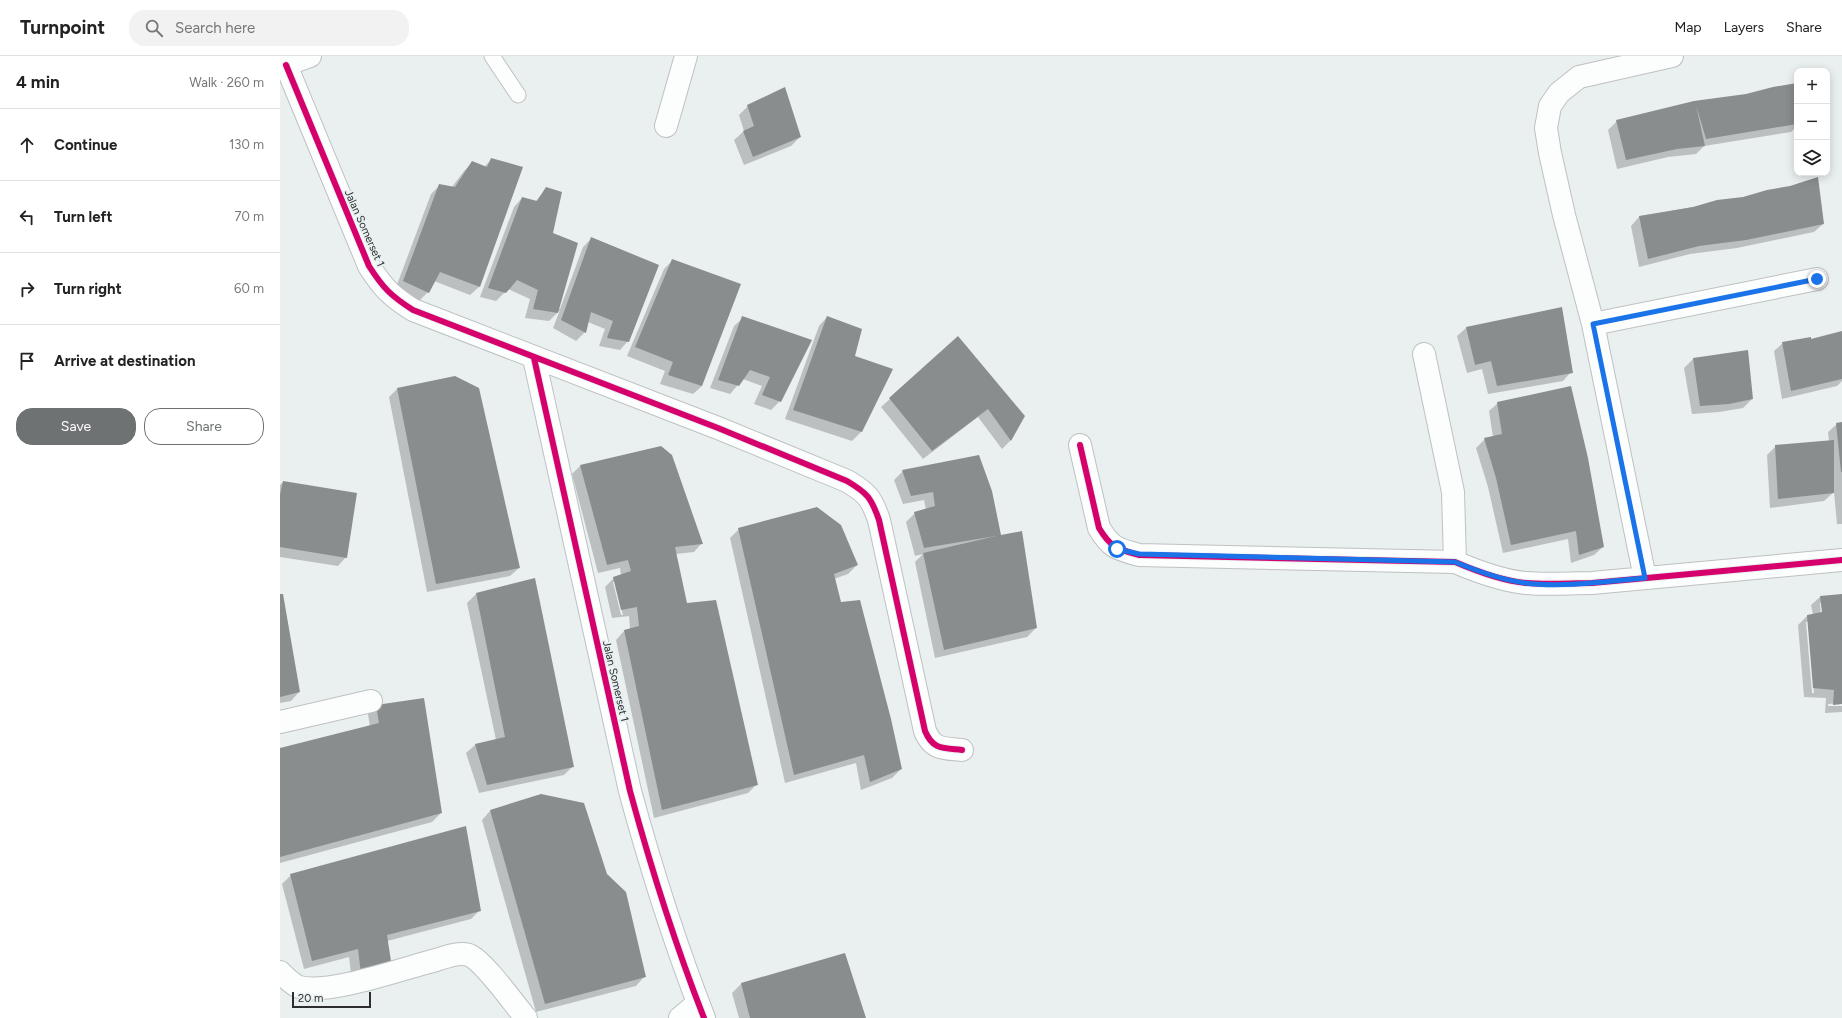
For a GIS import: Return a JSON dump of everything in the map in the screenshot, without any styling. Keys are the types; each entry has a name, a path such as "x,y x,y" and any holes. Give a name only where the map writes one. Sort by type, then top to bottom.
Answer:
{"street":[{"path":"283,66 310,56"},
{"path":"666,126 686,56"},
{"path":"1645,578 1593,324 1564,215 1546,128 1550,106 1559,93 1579,77 1672,56"},
{"name":"Jalan Somerset 1","path":"283,66 369,266 383,287 395,299 413,310 726,431 847,481 864,491 874,504 879,520 925,730 929,741 939,747 962,750"},
{"path":"1593,324 1817,279"},
{"path":"1424,354 1453,492 1455,562"},
{"name":"Jalan Somerset 1","path":"534,358 630,791 648,860 701,1011"},
{"path":"1080,445 1099,528 1106,540 1117,549 1139,554 1455,562 1477,571 1525,583 1592,583 1842,560"},
{"path":"280,722 371,701"},
{"path":"280,972 298,987 315,988 336,986 443,958 462,955 471,956 486,970 526,1018"},
{"path":"680,1018 701,1011"}],"lane":[{"path":"492,56 518,95"}],"building":[{"path":"1794,84 1794,124 1706,139 1696,105 1705,146 1677,149 1626,160 1616,120 1694,101 1746,94"},
{"path":"785,87 801,137 753,157 743,131 754,126 747,105"},
{"path":"491,158 523,167 480,287 440,272 429,293 403,281 439,184 455,187 472,161 487,167"},
{"path":"1818,177 1824,224 1746,240 1699,246 1648,259 1639,216 1693,207 1717,200 1743,197 1767,190 1790,186"},
{"path":"546,187 562,192 553,233 578,243 558,313 533,309 538,290 517,280 506,293 488,288 522,197 537,201"},
{"path":"591,237 659,265 629,342 607,338 613,321 591,312 586,333 561,320"},
{"path":"672,259 741,284 702,386 668,375 673,362 635,347"},
{"path":"1562,307 1573,373 1497,386 1491,361 1475,365 1466,327"},
{"path":"742,316 812,340 781,402 762,395 770,377 750,370 739,386 718,380"},
{"path":"827,316 862,329 855,356 893,369 862,432 793,410"},
{"path":"1842,331 1842,379 1791,391 1782,342 1811,337 1811,339"},
{"path":"958,336 1025,416 1011,441 988,409 932,451 889,398"},
{"path":"1748,350 1753,399 1729,404 1700,406 1693,358"},
{"path":"455,376 479,388 520,568 436,584 397,388"},
{"path":"1571,386 1588,458 1604,547 1579,555 1576,531 1511,545 1496,478 1484,438 1502,434 1497,402"},
{"path":"1842,422 1842,472 1841,472 1836,423"},
{"path":"1834,440 1834,493 1778,499 1775,445"},
{"path":"661,446 672,455 703,544 675,547 687,603 716,600 758,785 662,810 624,630 639,626 637,607 621,610 613,577 631,571 628,560 607,565 580,465"},
{"path":"979,455 992,491 1001,535 1022,531 1037,628 944,650 923,553 996,536 924,548 914,512 935,506 933,492 911,496 902,470"},
{"path":"283,481 357,493 347,558 280,547 280,495"},
{"path":"817,507 841,525 858,565 834,574 841,602 860,600 891,719 902,769 870,782 864,755 794,775 738,528"},
{"path":"535,578 574,767 487,785 475,744 505,737 476,593"},
{"path":"280,594 283,594 300,692 280,697"},
{"path":"1842,594 1842,704 1833,705 1834,690 1813,688 1807,615 1822,612 1820,596"},
{"path":"424,698 442,813 280,857 280,748 379,723 376,705"},
{"path":"541,794 584,803 607,874 626,892 646,977 545,1004 490,810"},
{"path":"466,826 481,911 387,935 391,961 361,974 358,949 312,961 290,874"},
{"path":"845,953 866,1018 750,1018 741,983"}],"cycle path":[{"path":"286,65 369,266 383,286 399,300 413,310 718,428 847,481 868,496 879,520 925,731 931,742 935,745 944,748 962,750"},
{"path":"534,358 630,791 664,906 704,1018"},
{"path":"1080,445 1099,528 1107,540 1115,547 1139,555 1455,562 1499,578 1517,582 1542,584 1592,583 1842,560"}],"route":[{"path":"1117,549 1139,554 1455,562 1477,571 1525,583 1592,583 1645,578 1593,324 1817,279"}]}
